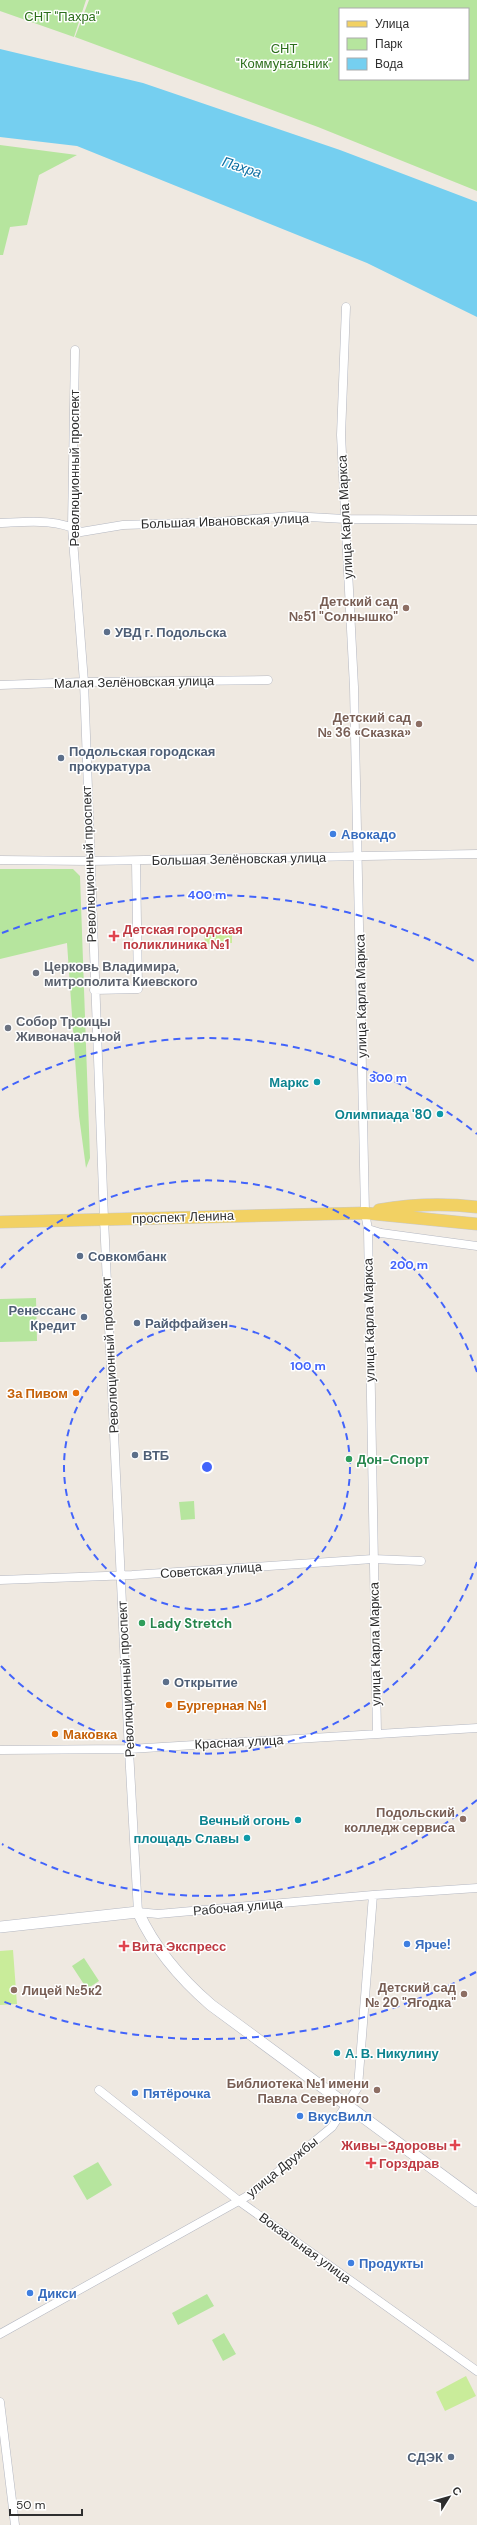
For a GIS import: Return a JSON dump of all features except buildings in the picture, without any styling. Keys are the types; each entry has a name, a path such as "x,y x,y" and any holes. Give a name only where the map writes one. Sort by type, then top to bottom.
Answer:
{"main road":[{"name":"проспект Ленина","path":"365,1213 408,1204 452,1204 477,1207"},
{"name":"проспект Ленина","path":"0,1222 365,1213 477,1224"}],"street":[{"name":"улица Карла Маркса","path":"346,307 341,435 354,687 365,1213 368,1229 377,1734"},
{"name":"Революционный проспект","path":"75,350 72,527 84,682 89,861 104,1219 120,1576 138,1912 156,1942 199,1994 477,2201"},
{"name":"Большая Ивановская улица","path":"0,523 45,522 72,527 81,532 123,525 218,522 292,516 345,519 477,520"},
{"name":"Малая Зелёновская улица","path":"0,685 84,682 268,680"},
{"name":"Большая Зелёновская улица","path":"0,860 89,861 477,854"},
{"path":"94,990 138,989 136,860"},
{"path":"368,1229 380,1233 477,1246"},
{"name":"Советская улица","path":"0,1580 120,1576 373,1559 421,1561"},
{"name":"Красная улица","path":"0,1750 129,1748 477,1728"},
{"name":"Рабочая улица","path":"0,1927 138,1912 158,1914 372,1894 477,1888"},
{"name":"улица Дружбы","path":"0,2334 251,2194 332,2127 358,2087 372,1894"},
{"name":"Вокзальная улица","path":"99,2090 239,2200 477,2372"},
{"path":"0,2402 15,2525"}],"green space":[{"name":"СНТ \"Пахра\"","path":"0,0 86,0 74,37 0,11"},
{"name":"СНТ \"Коммунальник\"","path":"89,0 477,0 477,191 318,127 75,37"},
{"path":"0,145 77,155 39,175 27,225 10,227 3,255 0,255"},
{"path":"0,869 73,869 80,876 90,1158 86,1168 79,1116 67,943 0,959"},
{"path":"204,930 232,930 232,943 205,944"},
{"path":"36,1298 37,1341 0,1342 0,1299"},
{"path":"194,1501 195,1519 181,1520 179,1502"},
{"path":"13,1950 17,2004 0,2005 0,1951"},
{"path":"84,1958 99,1981 87,1989 72,1966"},
{"path":"98,2162 112,2185 87,2200 73,2176"},
{"path":"207,2294 214,2306 178,2325 172,2313"},
{"path":"224,2333 236,2354 223,2361 212,2340"},
{"path":"466,2376 476,2396 445,2411 436,2392"}],"water":[{"name":"Пахра","path":"0,49 143,83 340,150 477,202 477,317 367,263 77,146 0,137"}],"place":[{"name":"Детский сад №51 \"Солнышко\"","path":"406,608"},
{"name":"УВД г. Подольска","path":"107,632"},
{"name":"Детский сад № 36 «Сказка»","path":"419,724"},
{"name":"Подольская городская прокуратура","path":"61,758"},
{"name":"Авокадо","path":"333,834"},
{"name":"Детская городская поликлиника №1","path":"114,936"},
{"name":"Церковь Владимира, митрополита Киевского","path":"36,973"},
{"name":"Собор Троицы Живоначальной","path":"8,1028"},
{"name":"Маркс","path":"317,1082"},
{"name":"Олимпиада '80","path":"440,1114"},
{"name":"Совкомбанк","path":"80,1256"},
{"name":"Ренессанс Кредит","path":"84,1317"},
{"name":"Райффайзен","path":"137,1323"},
{"name":"За Пивом","path":"76,1393"},
{"name":"ВТБ","path":"135,1455"},
{"name":"Дон-Спорт","path":"349,1459"},
{"name":"Lady Stretch","path":"142,1623"},
{"name":"Открытие","path":"166,1682"},
{"name":"Бургерная №1","path":"169,1705"},
{"name":"Маковка","path":"55,1734"},
{"name":"Подольский колледж сервиса","path":"463,1819"},
{"name":"Вечный огонь","path":"298,1820"},
{"name":"площадь Славы","path":"247,1838"},
{"name":"Ярче!","path":"407,1944"},
{"name":"Вита Экспресс","path":"124,1946"},
{"name":"Лицей №5к2","path":"14,1990"},
{"name":"Детский сад № 20 \"Ягодка\"","path":"464,1994"},
{"name":"А. В. Никулину","path":"337,2053"},
{"name":"Библиотека №1 имени Павла Северного","path":"377,2090"},
{"name":"Пятёрочка","path":"135,2093"},
{"name":"ВкусВилл","path":"300,2116"},
{"name":"Живы-Здоровы","path":"455,2145"},
{"name":"Горздрав","path":"371,2163"},
{"name":"Продукты","path":"351,2263"},
{"name":"Дикси","path":"30,2293"},
{"name":"СДЭК","path":"451,2457"}]}
